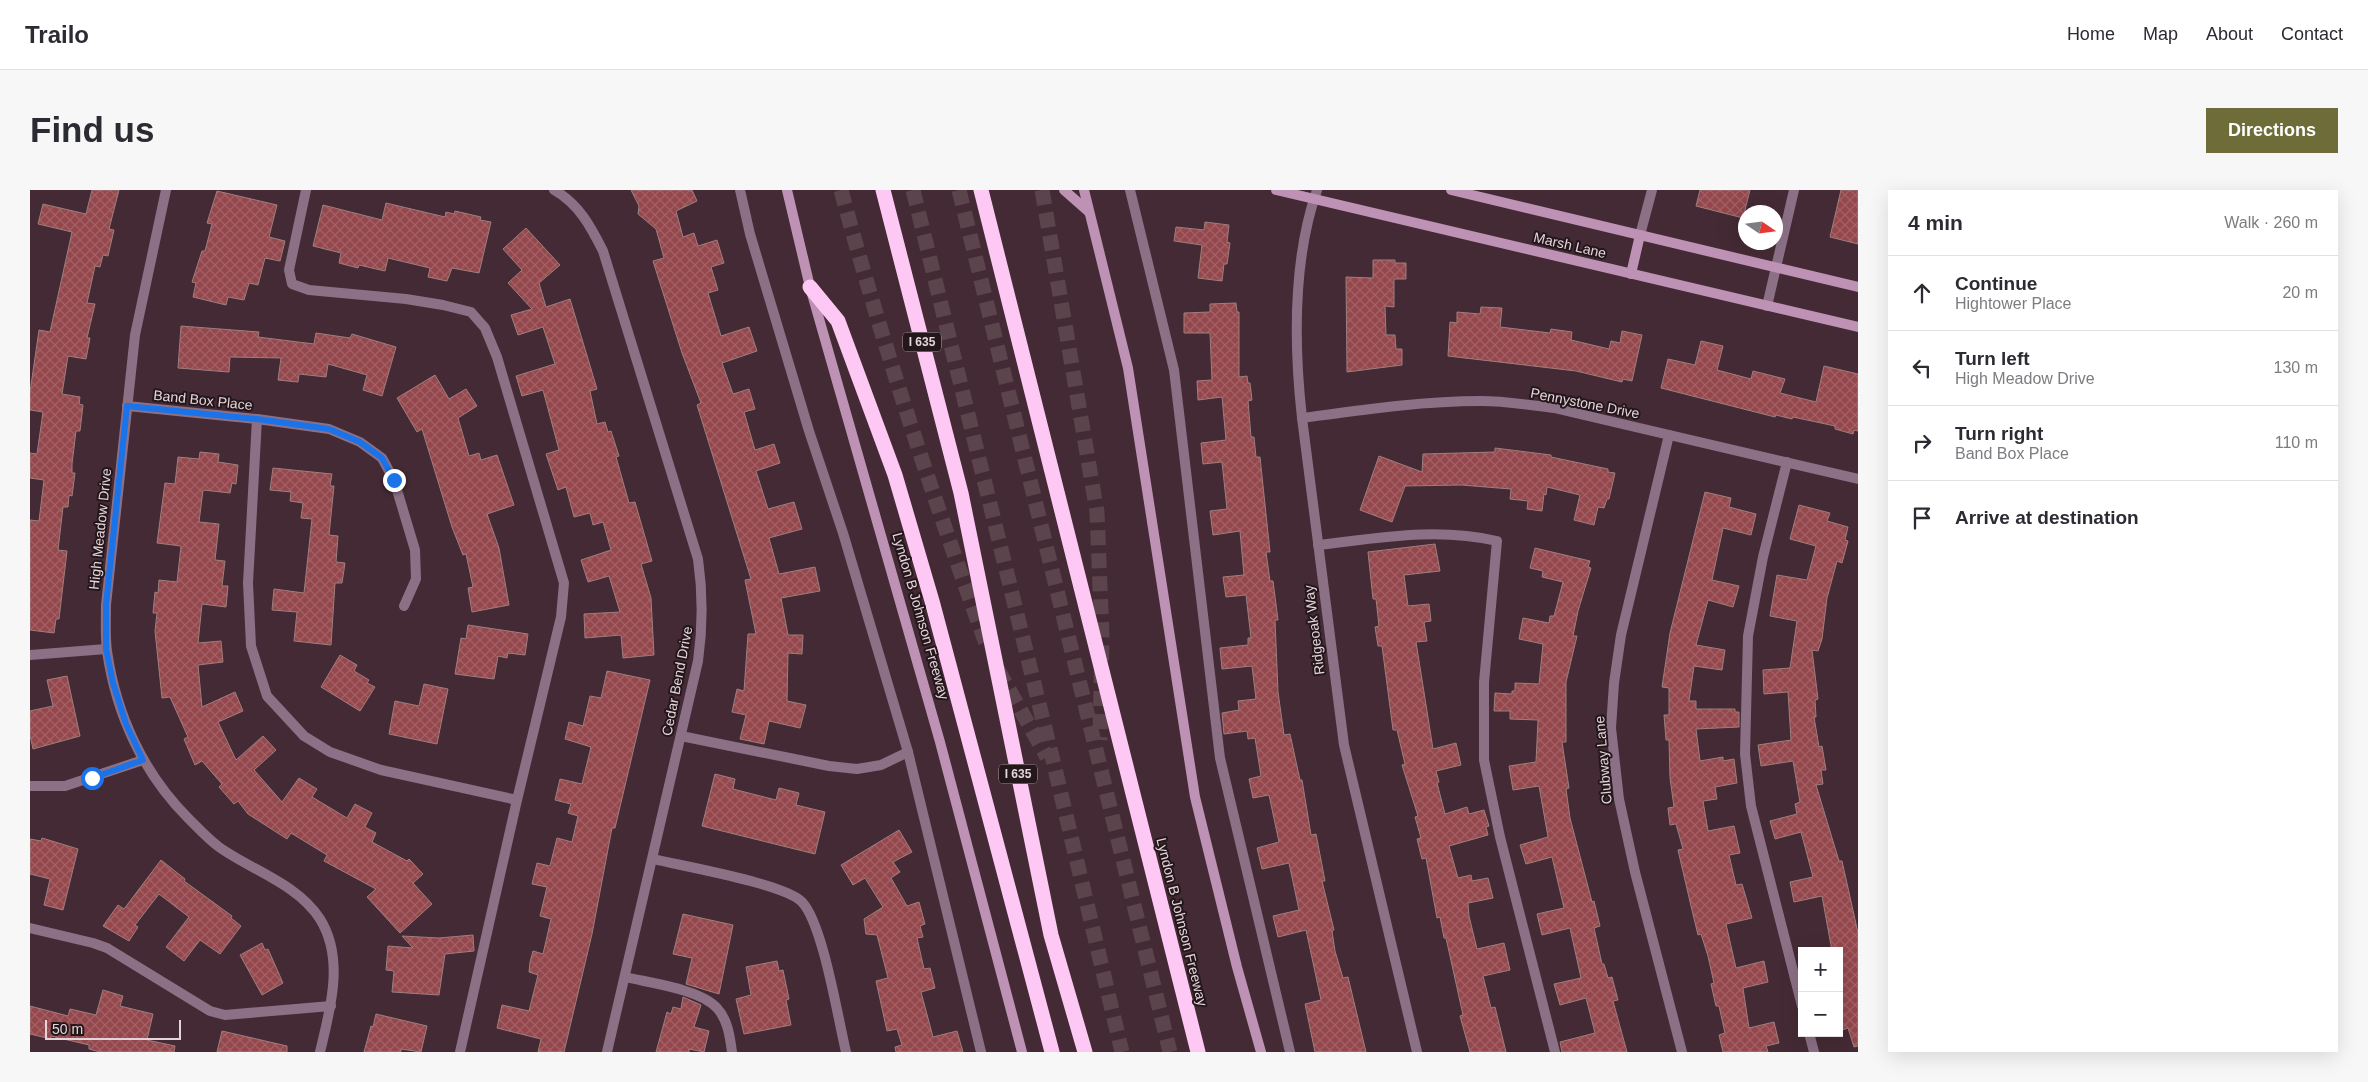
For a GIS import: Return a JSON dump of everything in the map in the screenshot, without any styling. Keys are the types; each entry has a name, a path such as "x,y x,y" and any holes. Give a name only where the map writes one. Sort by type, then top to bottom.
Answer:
{"highway":[{"name":"I 635","path":"883,190 961,493 1051,935 1085,1052"},
{"name":"Lyndon B Johnson Freeway","path":"981,190 1198,1052"},
{"path":"810,287 838,321 895,475 932,601 1052,1052"}],"main road":[{"name":"Lyndon B Johnson Freeway","path":"787,190 810,287 940,742 1022,1052"},
{"path":"1064,190 1089,213"},
{"path":"1084,190 1128,368 1195,797 1237,967 1261,1052"},
{"name":"Marsh Lane","path":"1276,190 1315,193 1631,274 1858,327"},
{"name":"Marsh Lane","path":"1451,190 1858,287"},
{"path":"1631,274 1640,235"}],"street":[{"name":"High Meadow Drive","path":"166,190 141,302 127,406 106,605 106,649 113,683 126,724 143,760 169,798 218,847 310,905 321,920 328,936 332,954 334,979 331,1006 320,1052"},
{"path":"306,190 288,270 292,284 309,290 443,304 471,312 485,328 497,357 564,583 561,617 460,1052"},
{"name":"Cedar Bend Drive","path":"554,190 578,209 592,228 604,251 698,559 703,591 702,630 698,661 626,977 607,1052"},
{"path":"740,190 750,234 809,431 843,533 908,752 981,1052"},
{"path":"1130,190 1174,370 1220,758 1290,1052"},
{"path":"1640,235 1652,190"},
{"path":"1766,306 1794,190"},
{"name":"Ridgeoak Way","path":"1315,193 1300,274 1296,323 1297,378 1344,745 1417,1052"},
{"name":"Pennystone Drive","path":"1302,418 1421,404 1482,401 1554,408 1858,479"},
{"name":"Band Box Place","path":"127,406 257,419 329,429 360,442 382,458 394,480 415,550 416,579 404,606"},
{"path":"257,419 248,583 250,646 267,696 304,736 330,752 381,770 517,800"},
{"name":"Clubway Lane","path":"1669,435 1621,635 1614,683 1612,728 1619,799 1635,872 1682,1052"},
{"path":"1787,462 1763,557 1748,636 1745,754 1753,814 1798,992"},
{"path":"1318,545 1428,532 1497,540 1484,682 1484,760 1500,837 1555,1052"},
{"path":"30,655 106,649"},
{"path":"681,736 829,766 857,768 881,765 908,752"},
{"path":"30,786 65,786 143,760"},
{"path":"653,859 783,890 802,902 816,924 846,1052"},
{"path":"30,928 107,948 210,1011 226,1014 331,1006"},
{"path":"626,977 697,995 717,1008 729,1030 732,1052"},
{"path":"1810,1037 1814,1052"}],"building":[{"path":"92,190 119,190 109,229 114,230 108,256 103,255 100,267 95,266 87,303 95,304 87,338 90,338 86,359 68,356 62,394 80,397 79,404 83,405 80,431 76,431 72,464 72,473 75,473 72,496 69,495 68,507 63,507 58,550 67,551 59,619 56,619 54,633 30,630 30,520 39,521 44,480 30,478 30,453 37,454 43,412 30,410 30,392 39,330 50,332 72,232 38,224 43,204 86,214"},
{"path":"631,190 692,190 697,201 676,211 683,237 694,233 698,246 717,240 724,263 711,267 718,290 708,293 721,336 749,327 757,351 722,363 733,394 749,389 755,409 744,412 755,450 774,444 780,463 756,471 768,509 794,502 802,529 769,538 779,574 815,567 820,591 781,598 788,635 803,635 802,654 788,653 787,701 806,705 800,728 769,721 764,744 740,739 746,715 732,712 737,689 744,691 748,634 756,634 745,580 751,579 697,405 701,403 682,353 653,261 664,258 656,229 638,214 639,206"},
{"path":"1700,190 1750,190 1746,205 1738,205 1738,217 1696,206"},
{"path":"1841,190 1858,190 1858,244 1830,237"},
{"path":"217,191 277,205 269,237 285,241 280,261 265,258 258,285 249,283 244,300 228,297 226,305 193,297 196,283 192,282 202,251 205,251 212,224 207,223"},
{"path":"386,203 445,217 446,212 454,214 455,211 481,217 480,220 491,222 479,273 452,268 447,281 428,277 430,268 388,258 385,271 359,265 358,268 339,263 341,253 313,246 323,205 382,220"},
{"path":"1205,222 1229,225 1227,242 1230,243 1227,264 1224,264 1222,281 1198,278 1202,245 1174,241 1176,227 1204,230"},
{"path":"526,228 560,265 539,283 546,307 570,299 597,389 590,391 597,424 605,422 608,432 611,431 619,456 616,457 629,503 635,502 652,561 641,564 651,598 654,655 623,658 621,635 585,638 584,614 620,612 609,576 588,582 581,560 611,550 603,522 593,525 590,513 574,517 566,487 558,490 546,454 559,450 543,390 522,396 516,376 555,364 543,327 518,335 511,315 532,309 508,283 522,270 503,249"},
{"path":"1373,260 1395,260 1395,263 1406,263 1406,279 1394,279 1394,307 1385,306 1386,335 1395,335 1396,349 1402,349 1402,365 1347,372 1346,277 1373,278"},
{"path":"1236,303 1237,312 1239,312 1239,377 1247,376 1248,383 1250,383 1252,400 1248,401 1251,437 1254,437 1256,457 1260,457 1270,552 1266,552 1270,581 1273,581 1278,620 1275,620 1278,692 1284,735 1290,734 1300,780 1302,780 1311,835 1316,834 1325,881 1322,881 1334,930 1332,931 1335,951 1343,978 1348,977 1366,1052 1315,1052 1305,1004 1321,1000 1306,930 1278,937 1273,916 1299,910 1289,863 1262,869 1257,848 1279,842 1269,795 1253,798 1249,779 1261,776 1255,738 1248,739 1247,731 1224,734 1222,713 1239,710 1238,701 1256,699 1252,666 1222,669 1220,648 1248,645 1248,638 1251,638 1246,595 1226,597 1223,577 1244,575 1240,531 1213,535 1210,511 1227,509 1222,462 1203,464 1201,443 1226,440 1222,397 1198,400 1197,381 1212,380 1210,333 1184,333 1184,313 1210,312 1210,304"},
{"path":"1481,307 1502,308 1500,327 1550,333 1551,329 1572,332 1571,340 1609,349 1611,341 1620,343 1622,331 1642,335 1632,381 1623,379 1622,382 1576,371 1448,356 1450,322 1457,323 1457,312 1480,314"},
{"path":"181,326 259,332 258,337 314,344 316,333 350,338 352,334 396,347 382,396 363,390 367,375 328,364 326,377 299,374 298,382 278,380 281,358 230,357 229,372 178,368"},
{"path":"1701,341 1723,346 1717,370 1751,379 1753,371 1785,379 1780,393 1816,402 1824,366 1858,374 1858,431 1854,430 1853,434 1835,429 1835,426 1793,417 1792,419 1776,415 1775,417 1661,388 1668,359 1695,365"},
{"path":"435,375 449,399 466,389 477,406 458,418 469,456 479,453 481,460 497,455 514,505 487,514 499,548 509,605 472,612 468,588 473,587 466,554 463,555 452,527 422,429 417,432 397,398"},
{"path":"1495,448 1551,455 1551,457 1608,469 1608,472 1615,473 1609,499 1607,499 1604,508 1598,507 1594,525 1574,520 1580,495 1547,487 1546,495 1544,494 1542,511 1527,509 1528,501 1510,499 1511,489 1461,485 1405,486 1392,522 1360,510 1379,456 1422,472 1423,454 1495,452"},
{"path":"200,452 219,454 218,462 238,465 236,484 232,483 230,493 203,490 199,522 219,524 215,560 225,561 222,586 228,586 226,607 202,604 198,643 221,641 223,662 198,665 202,707 235,692 243,711 218,722 236,760 263,736 276,750 254,770 282,802 299,778 317,789 312,797 347,818 355,804 372,813 365,827 376,833 372,842 407,861 409,859 423,874 413,883 432,904 400,933 367,897 376,889 324,861 327,855 291,833 287,839 248,814 238,801 234,804 219,787 222,784 202,761 195,765 184,739 188,737 170,697 162,698 155,631 157,613 153,613 155,592 158,593 159,580 177,582 181,546 157,543 165,483 175,484 178,457 199,459"},
{"path":"273,468 332,474 330,486 334,486 329,535 338,536 336,562 345,563 342,583 335,583 331,645 294,641 297,612 272,610 274,589 304,593 312,519 301,518 303,503 290,501 291,492 270,490"},
{"path":"1705,492 1731,498 1729,507 1756,514 1751,535 1723,528 1712,580 1739,586 1733,607 1708,600 1696,645 1725,650 1722,670 1694,666 1689,701 1696,701 1696,709 1735,709 1735,712 1739,712 1739,727 1696,729 1700,761 1723,757 1723,761 1734,759 1737,783 1715,787 1717,799 1703,801 1708,831 1734,826 1740,853 1729,855 1736,885 1742,884 1752,918 1726,924 1736,968 1764,961 1768,982 1743,988 1749,1028 1774,1022 1779,1043 1766,1046 1768,1052 1723,1052 1719,1035 1725,1033 1719,1006 1716,1006 1711,984 1714,983 1708,956 1701,934 1698,935 1678,850 1683,849 1676,824 1670,825 1668,808 1674,807 1670,778 1669,740 1666,740 1664,715 1669,715 1669,688 1662,687 1670,633"},
{"path":"1799,505 1830,513 1827,521 1848,527 1845,540 1848,541 1842,563 1837,561 1827,598 1822,639 1818,651 1812,650 1818,699 1815,700 1816,717 1814,717 1819,747 1822,746 1826,770 1821,770 1823,784 1816,785 1839,861 1842,861 1858,933 1858,1046 1854,1047 1848,1028 1843,1030 1843,947 1831,947 1822,896 1794,902 1790,882 1813,877 1801,832 1775,839 1770,821 1797,814 1795,804 1800,802 1793,761 1761,766 1758,745 1791,740 1788,692 1764,694 1763,670 1790,668 1797,621 1770,616 1777,575 1807,580 1816,546 1790,539"},
{"path":"1435,544 1440,571 1404,575 1408,606 1429,604 1431,621 1424,622 1427,641 1416,642 1433,749 1456,743 1461,765 1436,771 1445,814 1467,807 1469,814 1484,810 1489,826 1486,827 1488,835 1449,846 1458,878 1471,875 1472,881 1488,878 1493,898 1468,903 1469,916 1477,949 1504,943 1510,970 1483,976 1491,1008 1495,1007 1506,1052 1470,1052 1460,1016 1463,1015 1446,938 1444,938 1440,917 1437,918 1426,858 1422,859 1417,839 1421,838 1415,817 1418,816 1402,765 1405,764 1397,730 1393,730 1382,646 1378,646 1375,627 1379,626 1376,599 1373,599 1368,552"},
{"path":"1535,548 1590,561 1588,567 1591,568 1578,611 1573,636 1577,636 1566,682 1566,742 1562,742 1569,788 1566,789 1570,818 1592,902 1594,901 1600,926 1594,928 1602,964 1604,964 1608,978 1612,977 1618,1000 1613,1001 1627,1052 1562,1052 1560,1042 1595,1033 1586,998 1560,1005 1554,984 1581,978 1570,928 1542,935 1537,914 1564,908 1552,857 1526,864 1520,845 1548,837 1539,786 1513,790 1509,766 1536,762 1538,720 1510,719 1510,711 1494,711 1495,693 1512,694 1512,691 1515,691 1515,683 1539,684 1543,644 1519,639 1523,618 1549,623 1550,616 1554,616 1563,582 1542,577 1543,571 1530,568"},
{"path":"468,625 528,634 525,655 508,653 507,658 498,656 494,679 455,674 461,638 466,639"},
{"path":"340,655 357,665 354,671 369,680 367,683 375,687 360,711 321,687"},
{"path":"607,671 650,680 615,828 612,828 592,934 564,1052 538,1052 541,1039 497,1028 502,1005 529,1011 538,975 529,972 530,962 533,951 543,954 551,919 540,916 547,887 532,884 537,863 550,866 557,838 572,842 578,816 568,813 571,804 555,800 560,779 582,784 591,747 565,739 569,722 583,726 590,696 601,698"},
{"path":"67,676 80,736 33,749 30,735 30,711 53,706 47,680"},
{"path":"424,684 448,689 437,744 389,734 395,701 419,706"},
{"path":"715,774 735,779 733,789 776,800 779,788 799,793 796,805 825,812 815,854 702,826"},
{"path":"899,830 912,852 893,862 900,872 891,878 907,906 919,902 925,924 920,926 923,937 917,938 924,969 930,968 935,988 921,992 933,1037 957,1031 963,1052 896,1052 895,1047 902,1045 897,1029 887,1031 876,981 888,978 877,935 866,934 864,919 883,907 865,878 853,885 841,865"},
{"path":"42,838 78,849 63,910 44,905 50,879 30,874 30,839 41,841"},
{"path":"161,860 185,879 184,881 232,916 231,918 241,926 220,954 200,940 184,961 166,947 189,917 159,894 135,925 138,927 129,941 103,926 118,905 124,909"},
{"path":"683,914 733,925 719,994 686,984 692,958 673,954"},
{"path":"473,935 474,951 445,954 439,995 392,992 394,971 386,970 388,946 413,948 402,936 439,938"},
{"path":"262,943 265,950 268,949 283,983 262,995 240,955"},
{"path":"777,961 779,971 783,970 789,999 786,1000 791,1025 744,1034 736,999 751,995 746,967"},
{"path":"103,990 123,996 120,1006 153,1014 147,1040 175,1046 174,1052 100,1052 89,1049 89,1045 51,1036 51,1039 30,1034 30,1006 68,1016 70,1009 96,1015"},
{"path":"683,997 701,1005 694,1027 709,1031 704,1052 689,1049 689,1052 656,1052 667,1012 671,1014 673,1007 681,1009"},
{"path":"376,1014 427,1026 421,1052 401,1049 401,1052 364,1052"},
{"path":"222,1031 287,1046 287,1052 217,1052"}],"tunnel":[{"path":"841,190 874,306 910,421 988,649"},
{"path":"913,190 1056,773 1122,1052"},
{"path":"959,190 1170,1052"},
{"path":"1042,190 1097,512 1102,636 1100,740"},
{"path":"998,670 1047,757"}],"route":[{"path":"92,778 143,760 126,724 113,683 106,649 106,605 127,406 257,419 329,429 360,442 382,458 394,480"}]}
